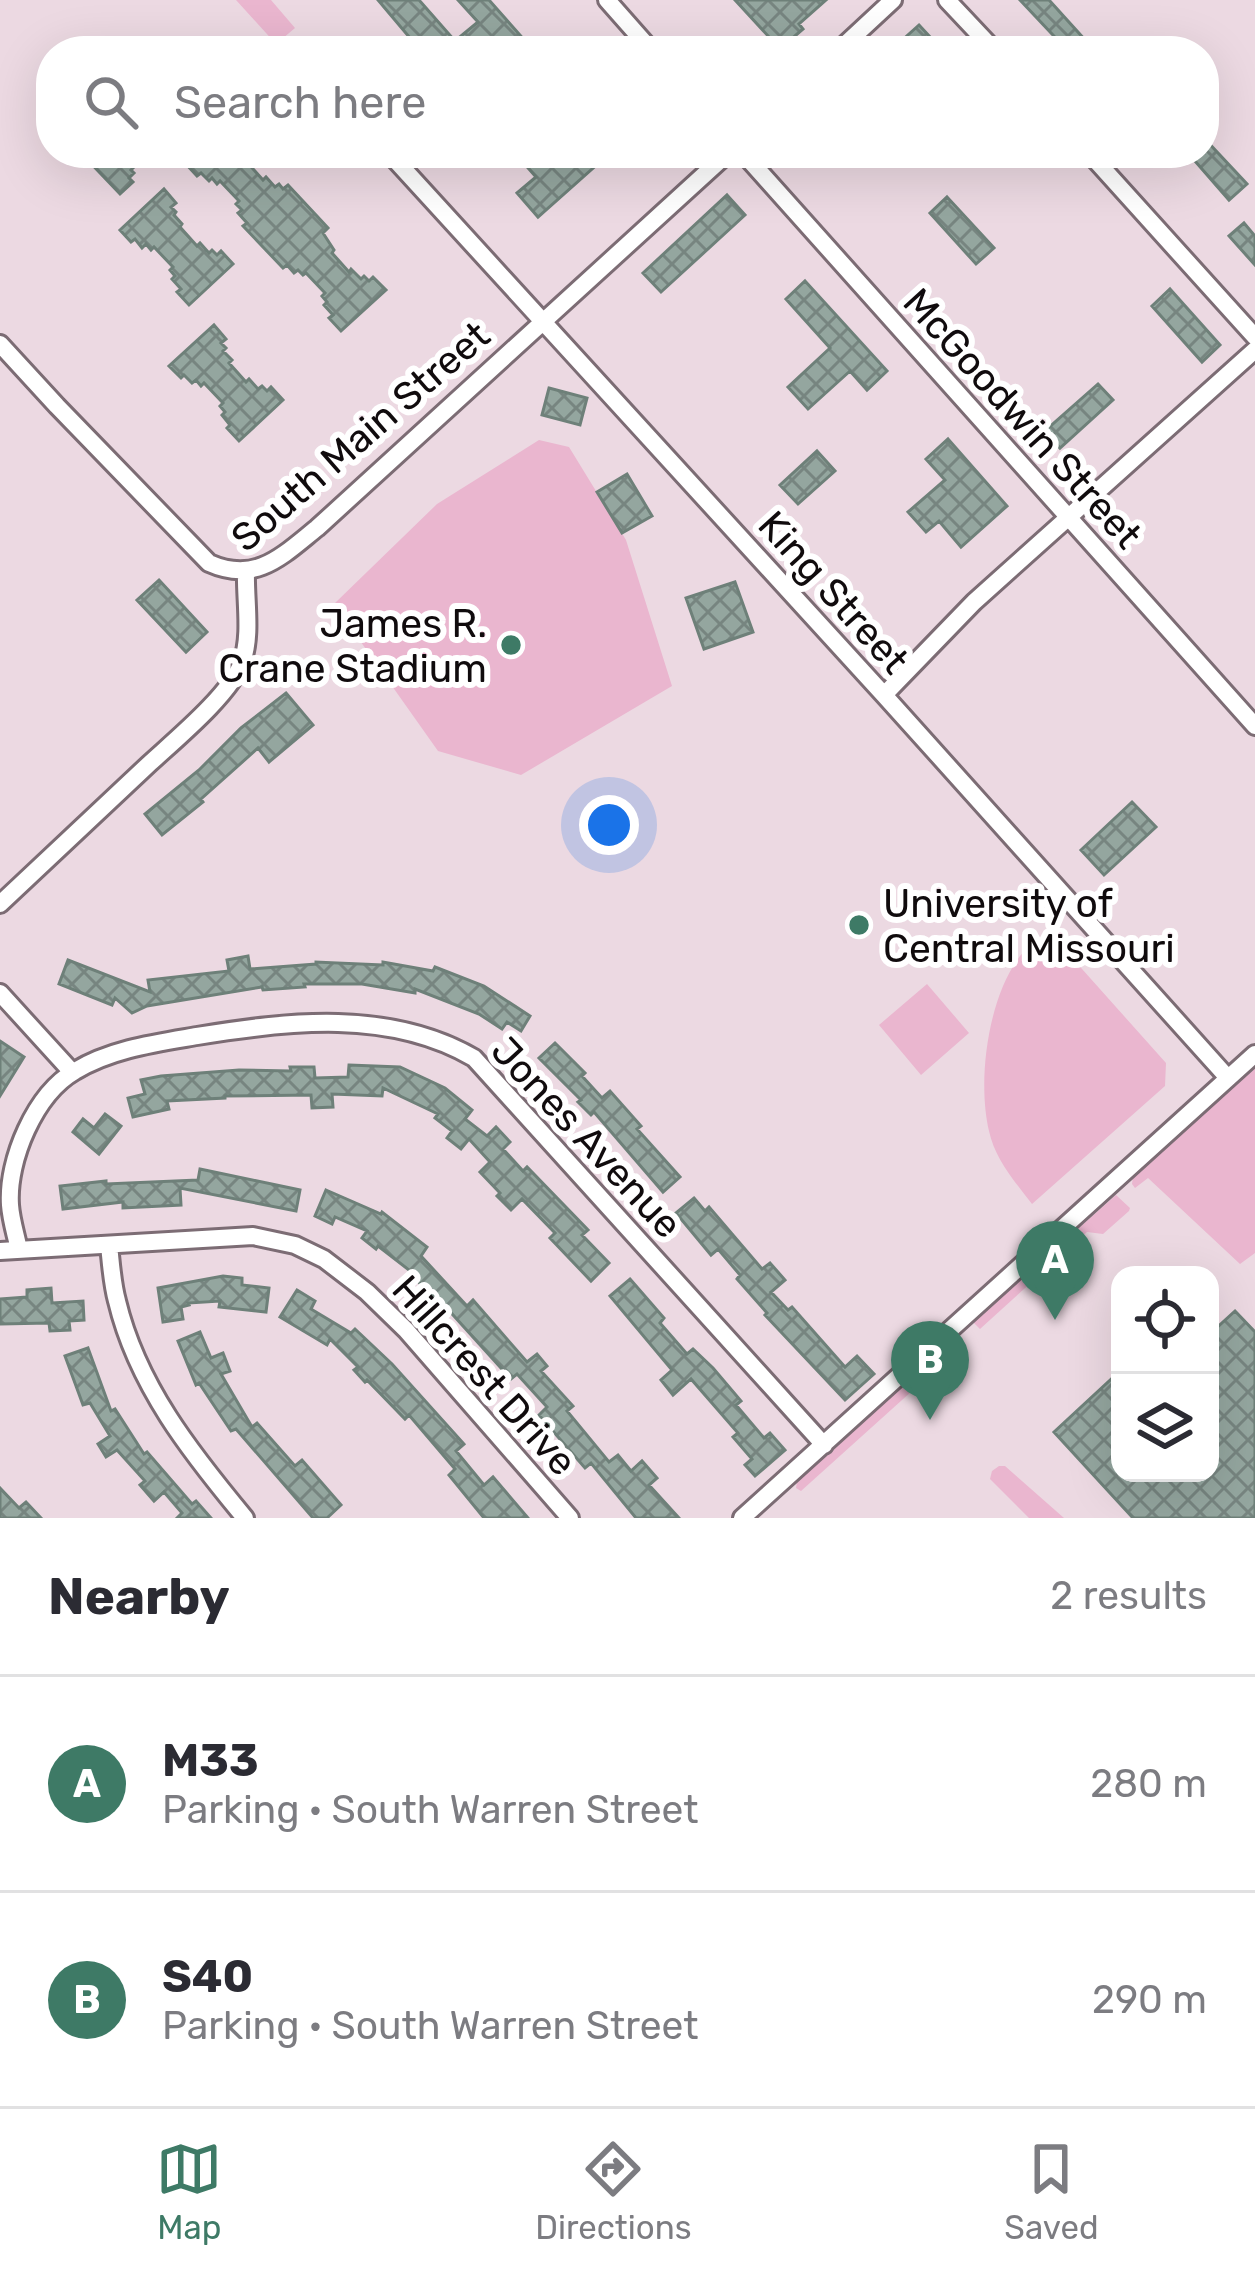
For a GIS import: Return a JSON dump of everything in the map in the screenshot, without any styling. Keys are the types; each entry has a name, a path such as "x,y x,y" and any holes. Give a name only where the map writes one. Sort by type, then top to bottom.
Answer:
{"street":[{"path":"608,0 639,36"},
{"path":"854,36 893,0"},
{"path":"947,0 981,36"},
{"name":"King Street","path":"403,168 1228,1078"},
{"name":"South Main Street","path":"0,904 197,719 231,681 241,666 248,638 246,571 276,561 316,528 711,168"},
{"name":"McGoodwin Street","path":"756,168 1255,726"},
{"path":"1103,168 1255,337"},
{"path":"0,344 199,554 221,568 246,571"},
{"path":"884,695 948,627 1255,350"},
{"path":"0,994 72,1072"},
{"name":"Jones Avenue","path":"10,1250 15,1152 44,1101 72,1072 143,1045 265,1024 329,1021 422,1036 474,1058 824,1445"},
{"path":"742,1518 1255,1054"},
{"name":"Hillcrest Drive","path":"10,1250 253,1236 295,1245 324,1259 406,1330 570,1518"},
{"path":"109,1245 117,1301 151,1392 245,1518"}],"shaded area":[{"path":"236,0 271,0 295,28 286,36 269,36"},
{"name":"James R. Crane Stadium","path":"539,440 569,447 626,540 672,686 521,775 438,751 334,604 437,504"},
{"path":"1049,932 1166,1063 1165,1086 1032,1204 1006,1170 992,1141 985,1064 993,1016 1009,973 1023,953"},
{"path":"927,984 969,1033 921,1075 879,1025"},
{"path":"1255,1068 1255,1253 1240,1264 1148,1178 1135,1188 1132,1184 1133,1177"},
{"path":"1116,1195 1129,1211 1103,1234 1087,1232 980,1329 973,1322"},
{"path":"914,1375 921,1375 922,1382 801,1491 796,1488 797,1482"},
{"path":"999,1466 1005,1466 1064,1518 1029,1518 990,1479"}],"building":[{"path":"378,0 419,0 451,36 408,36"},
{"path":"458,0 489,0 521,36 461,36 478,22"},
{"path":"735,0 826,0 799,24 803,29 795,36 768,36"},
{"path":"1020,0 1049,0 1081,36 1054,36"},
{"path":"919,25 929,36 907,36"},
{"path":"1219,154 1247,184 1229,200 1201,168 1219,168"},
{"path":"95,168 133,168 129,178 133,182 120,194"},
{"path":"190,168 252,168 275,187 288,185 328,228 323,233 332,253 349,272 369,281 373,277 386,290 341,331 329,318 333,315 324,305 325,293 306,273 294,273 287,265 283,268 243,226 247,223 238,213 242,210 236,204 239,201 220,181 209,181 201,173 197,176"},
{"path":"528,168 593,168 538,217 517,193 536,177"},
{"path":"164,189 176,203 171,207 180,227 197,246 200,243 217,255 221,251 233,264 189,305 177,292 181,289 172,279 173,267 154,247 151,250 146,244 142,248 120,230"},
{"path":"727,195 745,215 661,292 643,273"},
{"path":"947,197 994,248 976,264 930,213"},
{"path":"1244,223 1255,236 1255,265 1229,236"},
{"path":"805,281 887,371 867,390 850,371 808,409 788,387 830,348 786,299"},
{"path":"1170,289 1220,345 1202,362 1152,306"},
{"path":"214,325 226,339 221,343 232,360 229,363 246,382 249,379 267,391 271,387 283,400 239,441 227,428 223,403 204,383 181,378 169,366"},
{"path":"1098,384 1113,400 1060,448 1045,431"},
{"path":"549,388 587,398 580,425 542,415"},
{"path":"948,439 1007,506 961,547 939,521 926,532 908,512 945,480 926,459"},
{"path":"817,451 835,471 798,504 780,485"},
{"path":"627,474 652,516 622,533 597,492"},
{"path":"159,580 207,632 186,652 137,600"},
{"path":"735,582 753,632 704,649 686,598"},
{"path":"286,693 313,725 269,762 258,748 162,835 145,814"},
{"path":"1132,802 1156,827 1104,875 1081,850"},
{"path":"248,956 250,969 316,962 383,962 433,971 435,967 484,986 530,1016 521,1031 507,1022 502,1029 479,1014 415,989 415,993 362,984 262,987 147,1006 132,1013 115,998 112,1005 59,984 68,960 150,992 148,980 229,971 227,960"},
{"path":"0,1041 24,1057 0,1096"},
{"path":"555,1043 602,1098 610,1091 680,1177 663,1192 594,1112 591,1115 539,1058"},
{"path":"349,1065 400,1067 445,1088 472,1110 465,1119 487,1136 496,1127 510,1142 503,1149 588,1230 582,1235 609,1263 591,1281 550,1238 555,1233 522,1199 511,1210 497,1196 500,1193 480,1172 490,1162 469,1139 461,1149 447,1138 452,1131 435,1118 438,1114 383,1088 382,1096 332,1094 333,1107 312,1108 311,1095 225,1096 167,1101 169,1109 133,1117 128,1098 145,1094 141,1080 161,1076 314,1067 315,1078 348,1077"},
{"path":"105,1114 121,1126 99,1154 73,1132 83,1119 94,1128"},
{"path":"200,1169 300,1190 296,1211 180,1188 181,1205 123,1208 123,1202 63,1209 60,1186 198,1180"},
{"path":"326,1190 382,1212 427,1247 421,1256 467,1306 473,1300 527,1362 537,1354 547,1366 541,1371 573,1406 567,1411 609,1462 618,1455 631,1471 642,1461 657,1478 649,1485 679,1518 636,1518 591,1463 585,1468 539,1415 547,1407 517,1374 511,1379 444,1305 441,1308 418,1277 362,1238 367,1231 335,1217 332,1224 315,1216"},
{"path":"694,1198 705,1211 709,1207 762,1269 770,1263 785,1280 771,1292 788,1310 792,1307 845,1367 857,1356 874,1374 845,1400 765,1315 718,1249 711,1255 676,1213"},
{"path":"223,1276 242,1278 242,1285 269,1288 266,1312 219,1307 220,1301 188,1303 181,1307 183,1319 163,1322 158,1288"},
{"path":"630,1279 687,1354 693,1349 713,1368 764,1438 770,1433 785,1450 755,1476 745,1465 752,1459 733,1437 738,1433 691,1379 673,1395 661,1380 672,1370 610,1296"},
{"path":"51,1288 52,1303 83,1301 84,1320 69,1321 70,1330 50,1331 49,1323 0,1324 0,1299 27,1297 27,1290"},
{"path":"297,1290 315,1301 311,1309 351,1333 355,1329 392,1364 464,1444 456,1451 484,1485 493,1477 528,1518 484,1518 449,1475 455,1469 409,1415 405,1419 365,1382 354,1370 358,1367 330,1339 327,1345 280,1317"},
{"path":"1235,1311 1255,1332 1255,1518 1133,1518 1054,1432 1111,1379 1111,1482 1219,1482 1219,1326"},
{"path":"200,1332 211,1358 223,1353 230,1371 221,1374 252,1427 257,1423 295,1466 302,1460 341,1505 327,1518 313,1518 236,1429 231,1431 196,1385 178,1341"},
{"path":"88,1348 111,1411 115,1409 144,1454 211,1518 177,1518 182,1513 164,1492 154,1501 140,1485 145,1481 117,1450 106,1457 98,1444 110,1436 90,1403 83,1405 65,1356"},
{"path":"0,1488 19,1508 26,1502 41,1518 0,1518"}],"place":[{"name":"James R. Crane Stadium","path":"511,645"},
{"name":"University of Central Missouri","path":"859,925"},
{"name":"M33","path":"1055,1320"},
{"name":"S40","path":"930,1420"}]}
